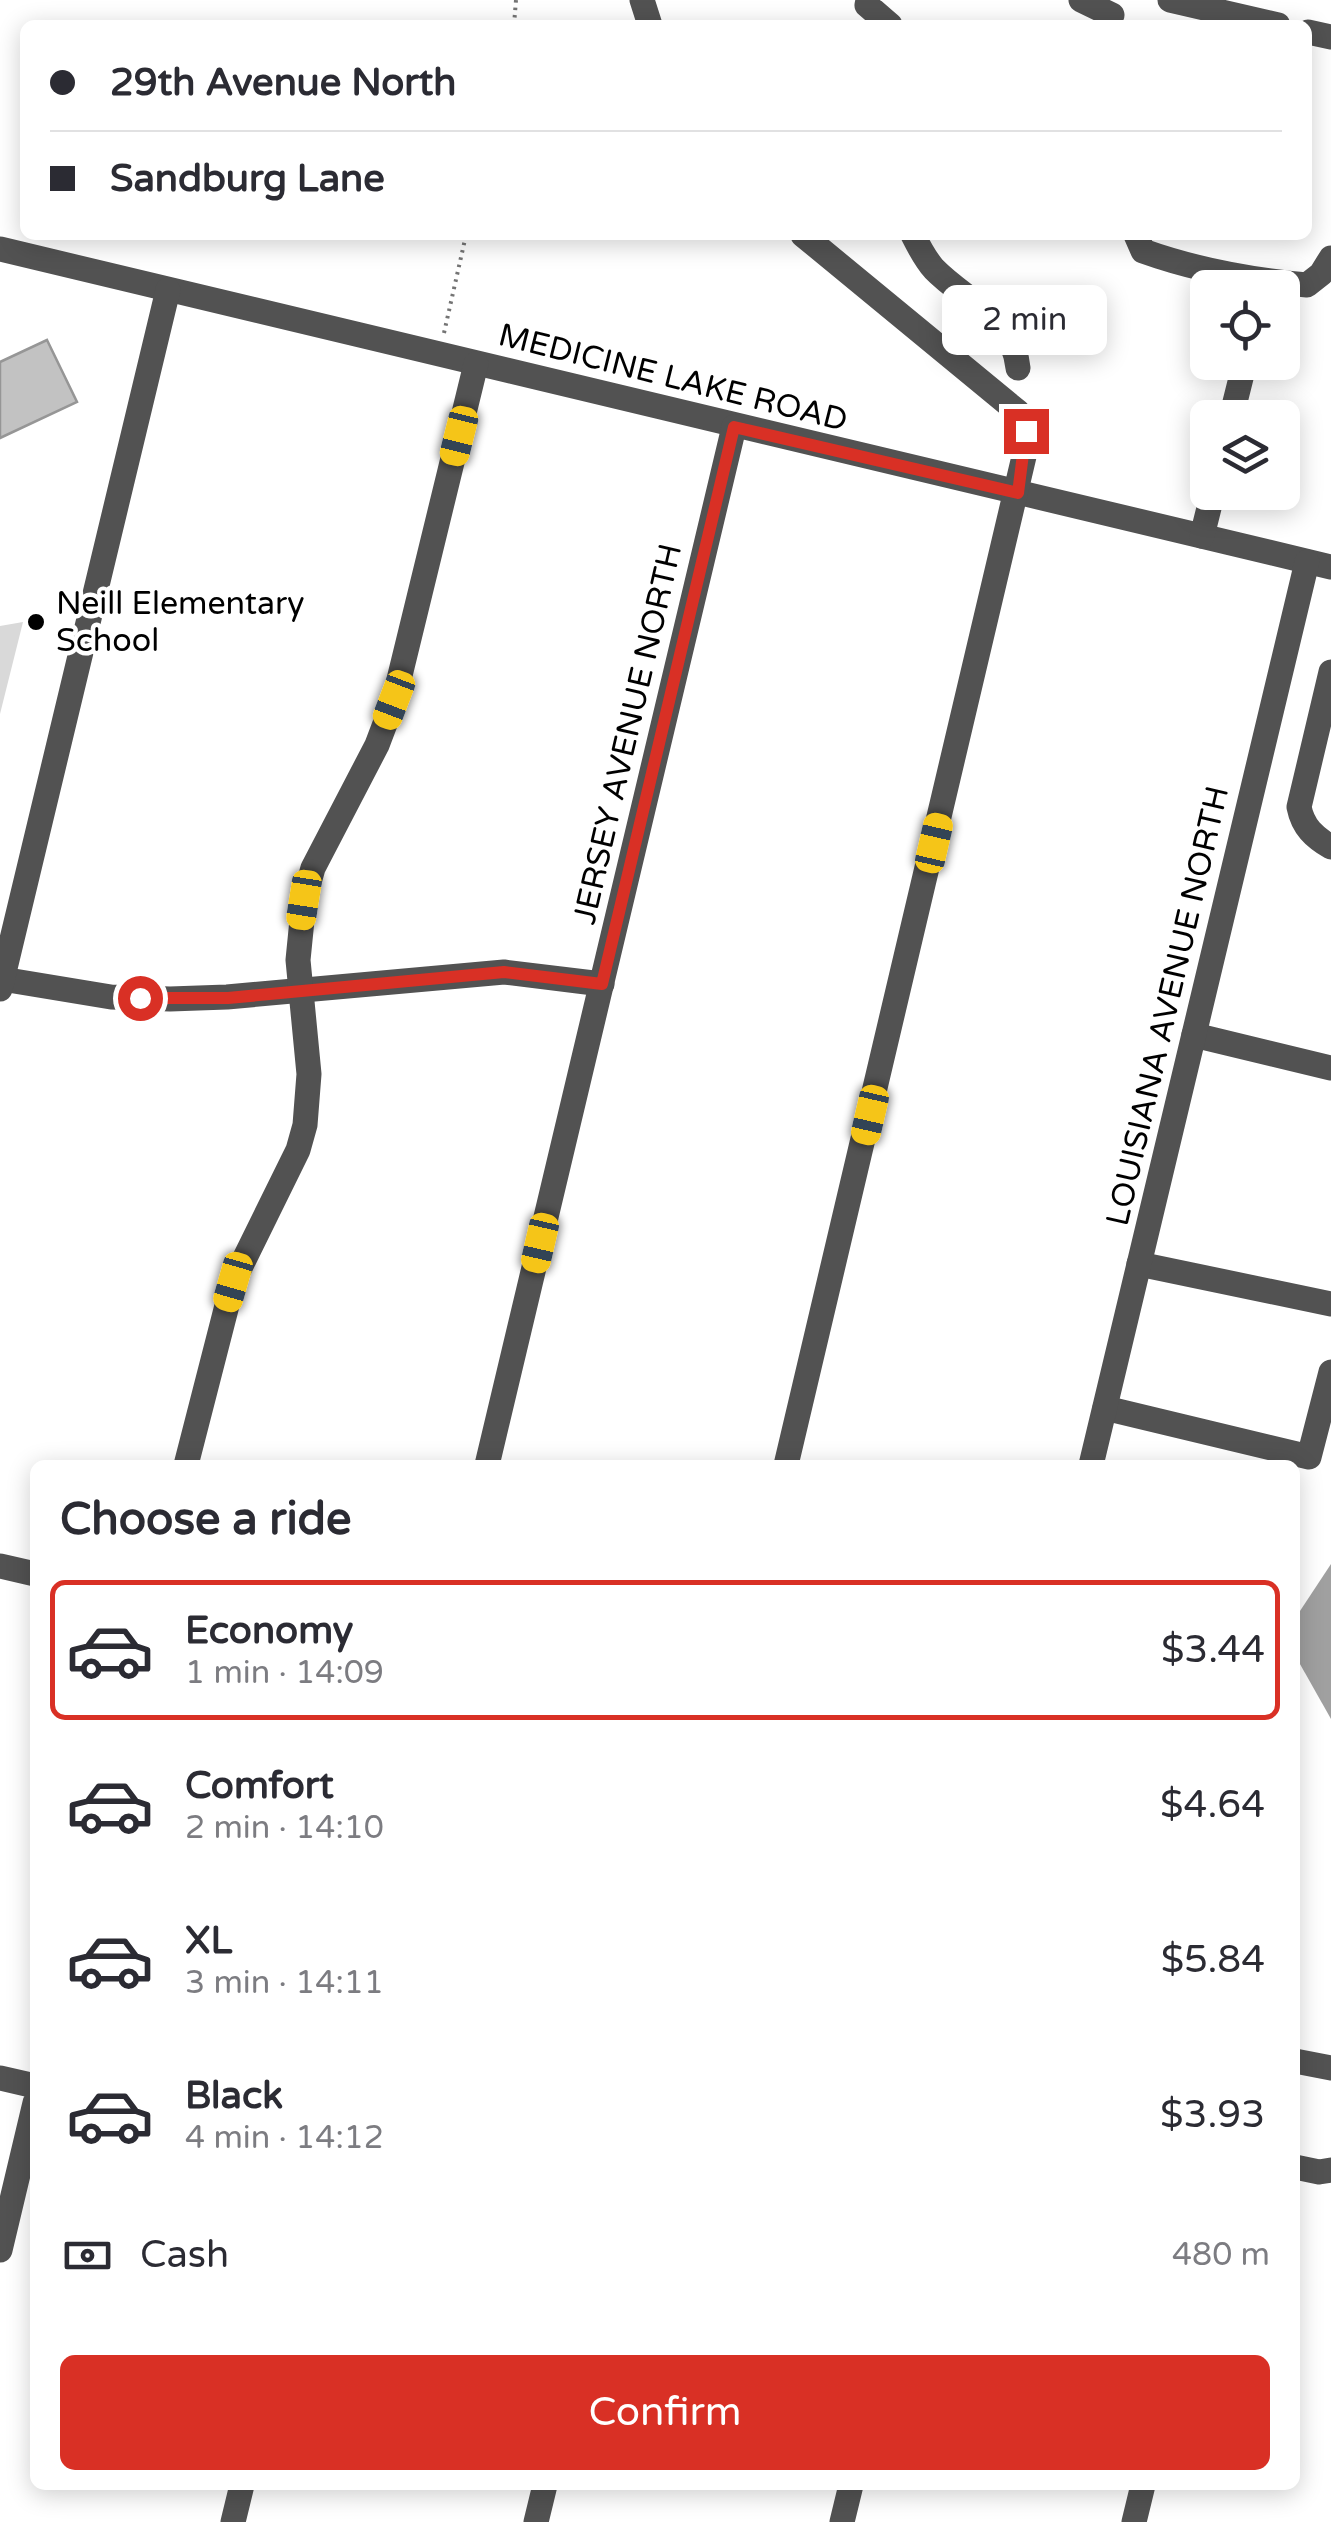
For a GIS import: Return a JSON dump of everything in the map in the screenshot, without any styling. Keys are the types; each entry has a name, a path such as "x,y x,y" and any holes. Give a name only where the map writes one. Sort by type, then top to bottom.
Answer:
{"street":[{"path":"868,0 867,6 884,20"},
{"path":"1081,0 1115,13"},
{"path":"1180,10 1245,20"},
{"path":"787,1460 1026,448 1026,431 1018,412 809,240"},
{"path":"916,240 934,268 1004,326 1016,348 1018,368"},
{"path":"1138,240 1143,250 1159,257 1254,280 1307,285 1321,274 1331,258"},
{"name":"MEDICINE LAKE ROAD","path":"0,249 1319,564"},
{"path":"168,290 1,984 170,1000 504,972 602,984"},
{"path":"187,1460 233,1282 283,1184 305,1126 310,1074 298,932 304,900 313,868 376,746 394,700 476,364"},
{"name":"JERSEY AVENUE NORTH","path":"488,1460 734,427"},
{"path":"1202,536 1208,510"},
{"name":"LOUISIANA AVENUE NORTH","path":"1093,1460 1194,1035 1319,564"},
{"path":"1331,672 1299,807 1301,820 1314,837 1331,847"},
{"path":"1194,1035 1331,1068"},
{"path":"1139,1264 1331,1304"},
{"path":"1105,1408 1269,1458 1309,1457 1331,1372"},
{"path":"0,1566 30,1573"},
{"path":"1300,2062 1331,2068"},
{"path":"0,2078 30,2085"},
{"path":"0,2250 30,2124"},
{"path":"234,2522 241,2490"},
{"path":"536,2522 544,2490"},
{"path":"842,2522 849,2490"},
{"path":"1134,2522 1142,2490"}],"path":[{"path":"439,355 465,240"}],"shaded area":[{"path":"23,622 0,714 0,626"},
{"path":"1331,1564 1331,1719 1300,1664 1300,1611"}],"building":[{"path":"47,340 77,402 0,438 0,362"}],"place":[{"name":"Neill Elementary School","path":"36,622"}],"route":[{"path":"140,998 228,998 504,972 602,984 734,427 1018,493 1026,431"}]}
